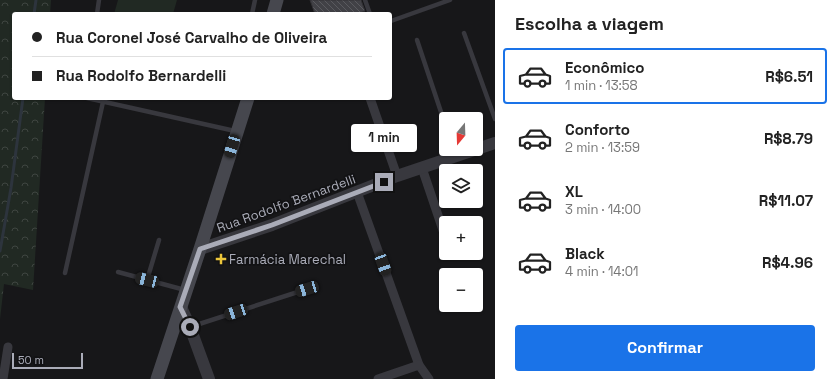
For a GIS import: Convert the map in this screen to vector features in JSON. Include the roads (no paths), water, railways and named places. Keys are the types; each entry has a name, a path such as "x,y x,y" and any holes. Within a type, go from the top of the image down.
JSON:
{"main road":[{"path":"274,12 277,0"},
{"path":"157,379 247,100"}],"street":[{"path":"371,100 397,176"},
{"name":"Rua Rodolfo Bernardelli","path":"483,145 495,142"},
{"name":"Rua Rodolfo Bernardelli","path":"200,249 272,225 397,176 422,168 448,156"},
{"path":"422,168 439,218"},
{"path":"357,192 419,365 428,379"},
{"path":"180,307 190,327 209,379"},
{"path":"4,379 8,347"},
{"path":"378,379 419,365"}],"lane":[{"path":"97,12 99,0"},
{"path":"252,12 255,0"},
{"path":"365,0 369,12"},
{"path":"392,21 450,0"},
{"path":"464,33 495,119"},
{"path":"417,40 441,112"},
{"path":"95,100 237,132"},
{"path":"66,272 103,102"},
{"path":"147,280 159,240"},
{"path":"118,272 186,290"},
{"path":"190,327 307,289"}],"waterway":[{"path":"34,12 36,0"},
{"path":"0,251 11,188 23,100"}],"place":[{"name":"Farmácia Marechal","path":"221,259"}]}
